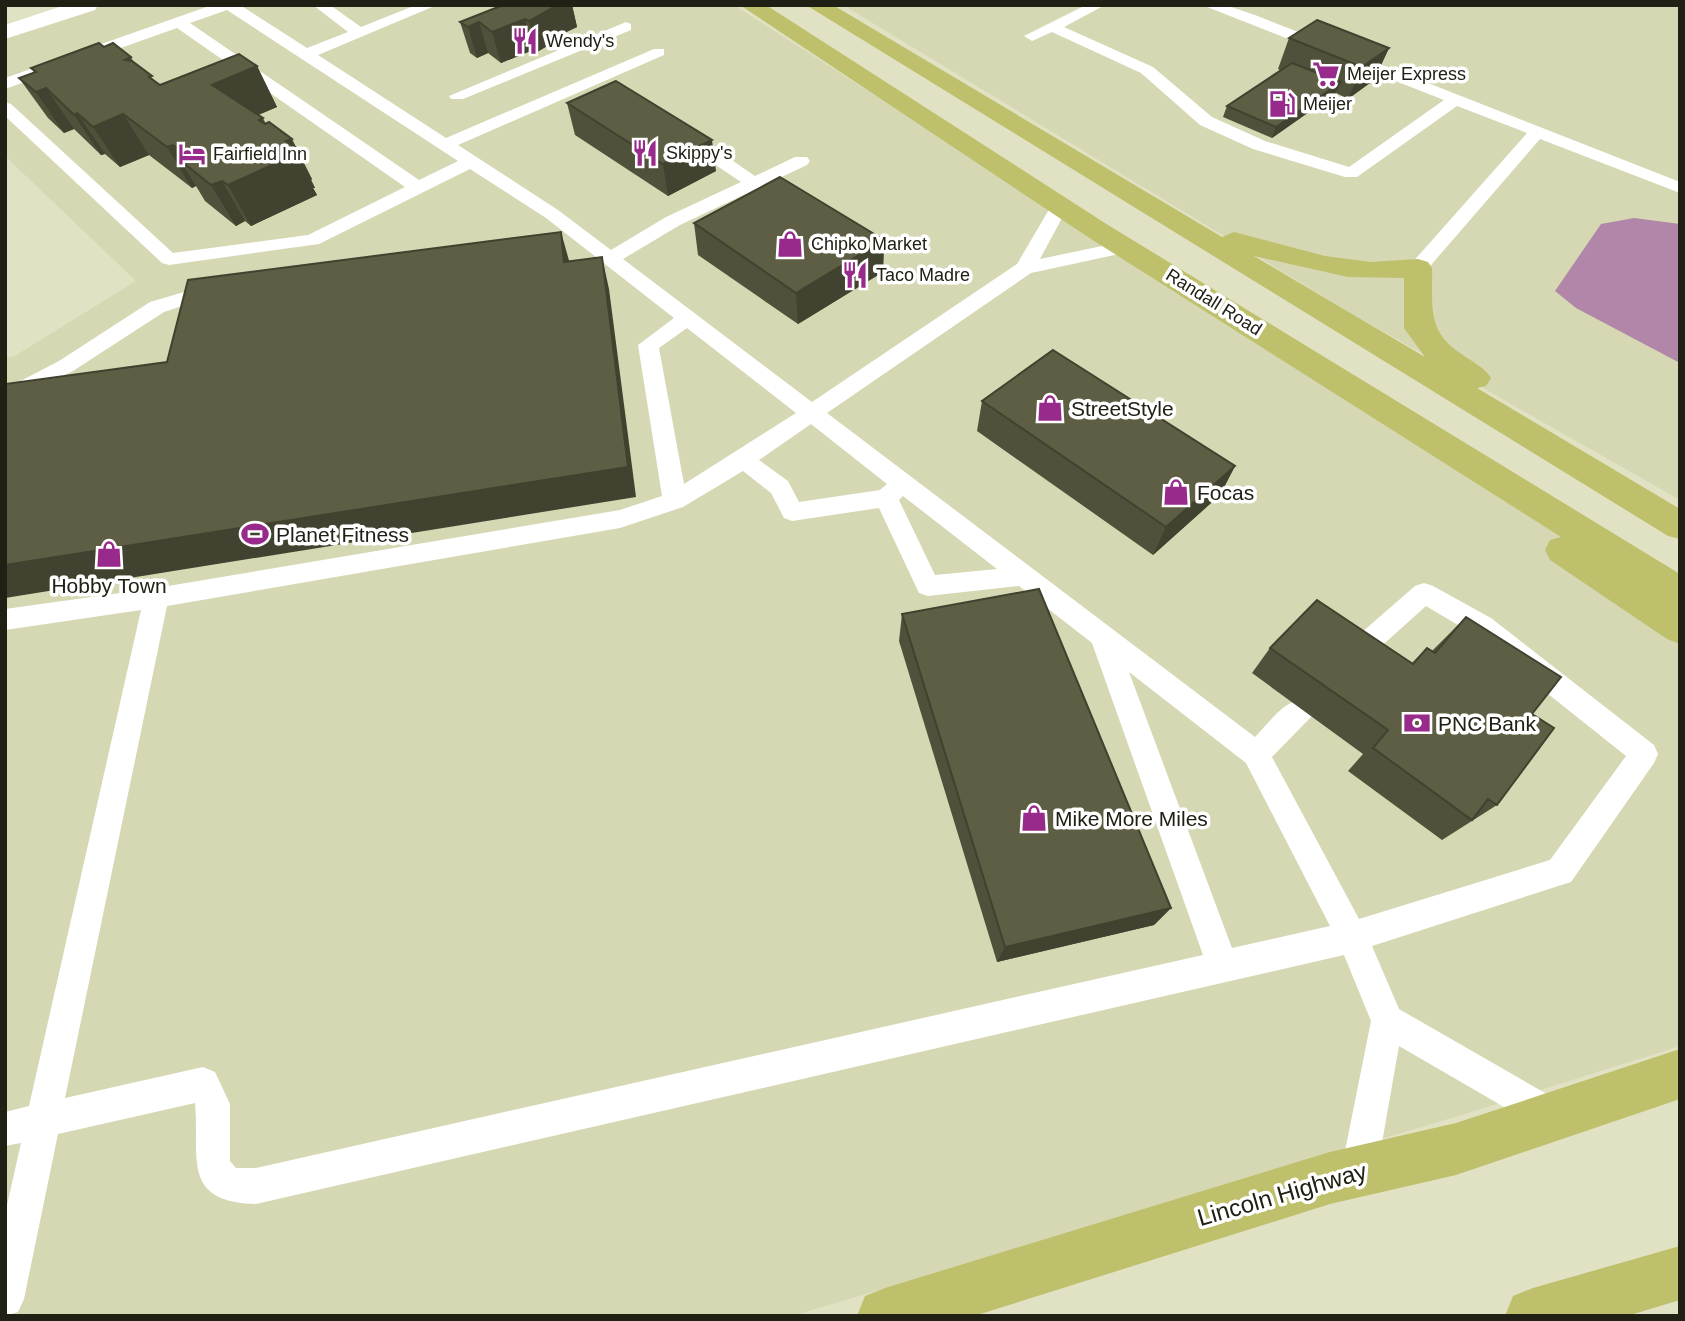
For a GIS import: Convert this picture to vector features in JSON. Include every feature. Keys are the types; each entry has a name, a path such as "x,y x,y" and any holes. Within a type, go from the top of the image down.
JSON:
{"main road":[{"name":"Randall Road","path":"751,5 1126,247 1680,593"},
{"path":"817,5 1680,525"},
{"path":"1166,217 1290,259 1339,269 1382,273 1418,268 1419,328 1437,352 1680,525"},
{"path":"1410,424 1532,530 1680,628"},
{"name":"Lincoln Highway","path":"885,1316 996,1279 1359,1171 1456,1149 1680,1074"},
{"path":"1533,1316 1628,1302 1680,1273"}],"street":[{"path":"5,32 87,5"}],"lane":[{"path":"5,84 228,5 447,144 570,228 905,482 1103,640 1256,754 1352,937 1387,1021 1359,1171"},
{"path":"320,5 360,33"},
{"path":"306,54 430,5"},
{"path":"1032,36 1098,5"},
{"path":"1209,5 1250,18 1680,188"},
{"path":"180,22 418,188"},
{"path":"457,96 626,27"},
{"path":"1052,27 1147,70 1206,121 1259,145 1351,173 1456,99"},
{"path":"447,144 659,52"},
{"path":"600,78 621,93"},
{"path":"5,107 169,259 312,240 472,161"},
{"path":"675,130 751,181"},
{"path":"1418,268 1536,132"},
{"path":"610,258 674,220 751,181 801,161"},
{"path":"1025,268 1060,205"},
{"path":"545,237 570,228"},
{"path":"5,620 156,598 620,519 675,500 744,460 1025,268 1126,247"},
{"path":"5,398 66,366 157,307 244,282"},
{"path":"675,500 648,345 688,318"},
{"path":"744,460 780,488 792,512 886,498 905,482"},
{"path":"886,498 928,586 1023,576"},
{"path":"5,1129 203,1084 213,1101 210,1137 212,1165 228,1184 239,1187 256,1186 1223,967 1352,937 1560,872 1644,754 1482,626 1424,593 1347,661"},
{"path":"5,1299 156,598"},
{"path":"1103,640 1223,967"},
{"path":"1256,754 1301,709"},
{"path":"1387,1021 1552,1116"}],"shaded area":[{"path":"101,5 734,5 1680,611 1680,1046 1468,1113 792,1316 5,1316 5,358 13,357 136,281 5,156 5,37"},
{"path":"843,5 1680,5 1680,500 1351,313"},
{"path":"1634,218 1680,224 1680,363 1576,308 1555,291 1601,224"}],"building":[{"path":"503,5 554,7 529,21 525,19 492,32 479,22 468,27 460,22"},
{"path":"1317,20 1389,48 1362,67 1289,38"},
{"path":"99,43 104,47 113,43 131,57 125,60 132,61 160,85 239,54 257,66 212,85 263,118 259,120 265,124 269,122 292,139 286,141 295,147 289,149 296,154 228,185 222,181 211,185 180,160 188,157 173,145 167,147 123,114 93,127 77,113 74,115 46,88 36,92 19,78 36,72 31,68"},
{"name":"Meijer","path":"1292,63 1341,82 1276,127 1227,106"},
{"path":"616,81 712,140 663,164 567,103"},
{"path":"780,177 884,240 796,293 694,223"},
{"path":"561,232 564,262 602,257 628,467 5,565 5,384 167,362 188,280"},
{"path":"1053,350 1235,466 1166,527 982,401"},
{"path":"1039,589 1171,908 1005,947 902,614"},
{"name":"PNC Bank","path":"1317,600 1413,664 1427,648 1435,653 1466,617 1561,677 1532,714 1554,728 1497,805 1488,799 1472,820 1373,748 1388,730 1270,648"}],"place":[{"name":"Wendy's","path":"525,41"},
{"name":"Meijer Express","path":"1326,74"},
{"name":"Meijer","path":"1282,104"},
{"name":"Skippy's","path":"645,153"},
{"name":"Fairfield Inn","path":"192,154"},
{"name":"Chipko Market","path":"790,244"},
{"name":"Taco Madre","path":"855,275"},
{"name":"StreetStyle","path":"1050,408"},
{"name":"Focas","path":"1176,492"},
{"name":"Planet Fitness","path":"255,534"},
{"name":"Hobby Town","path":"109,554"},
{"name":"PNC Bank","path":"1417,723"},
{"name":"Mike More Miles","path":"1034,818"}]}
